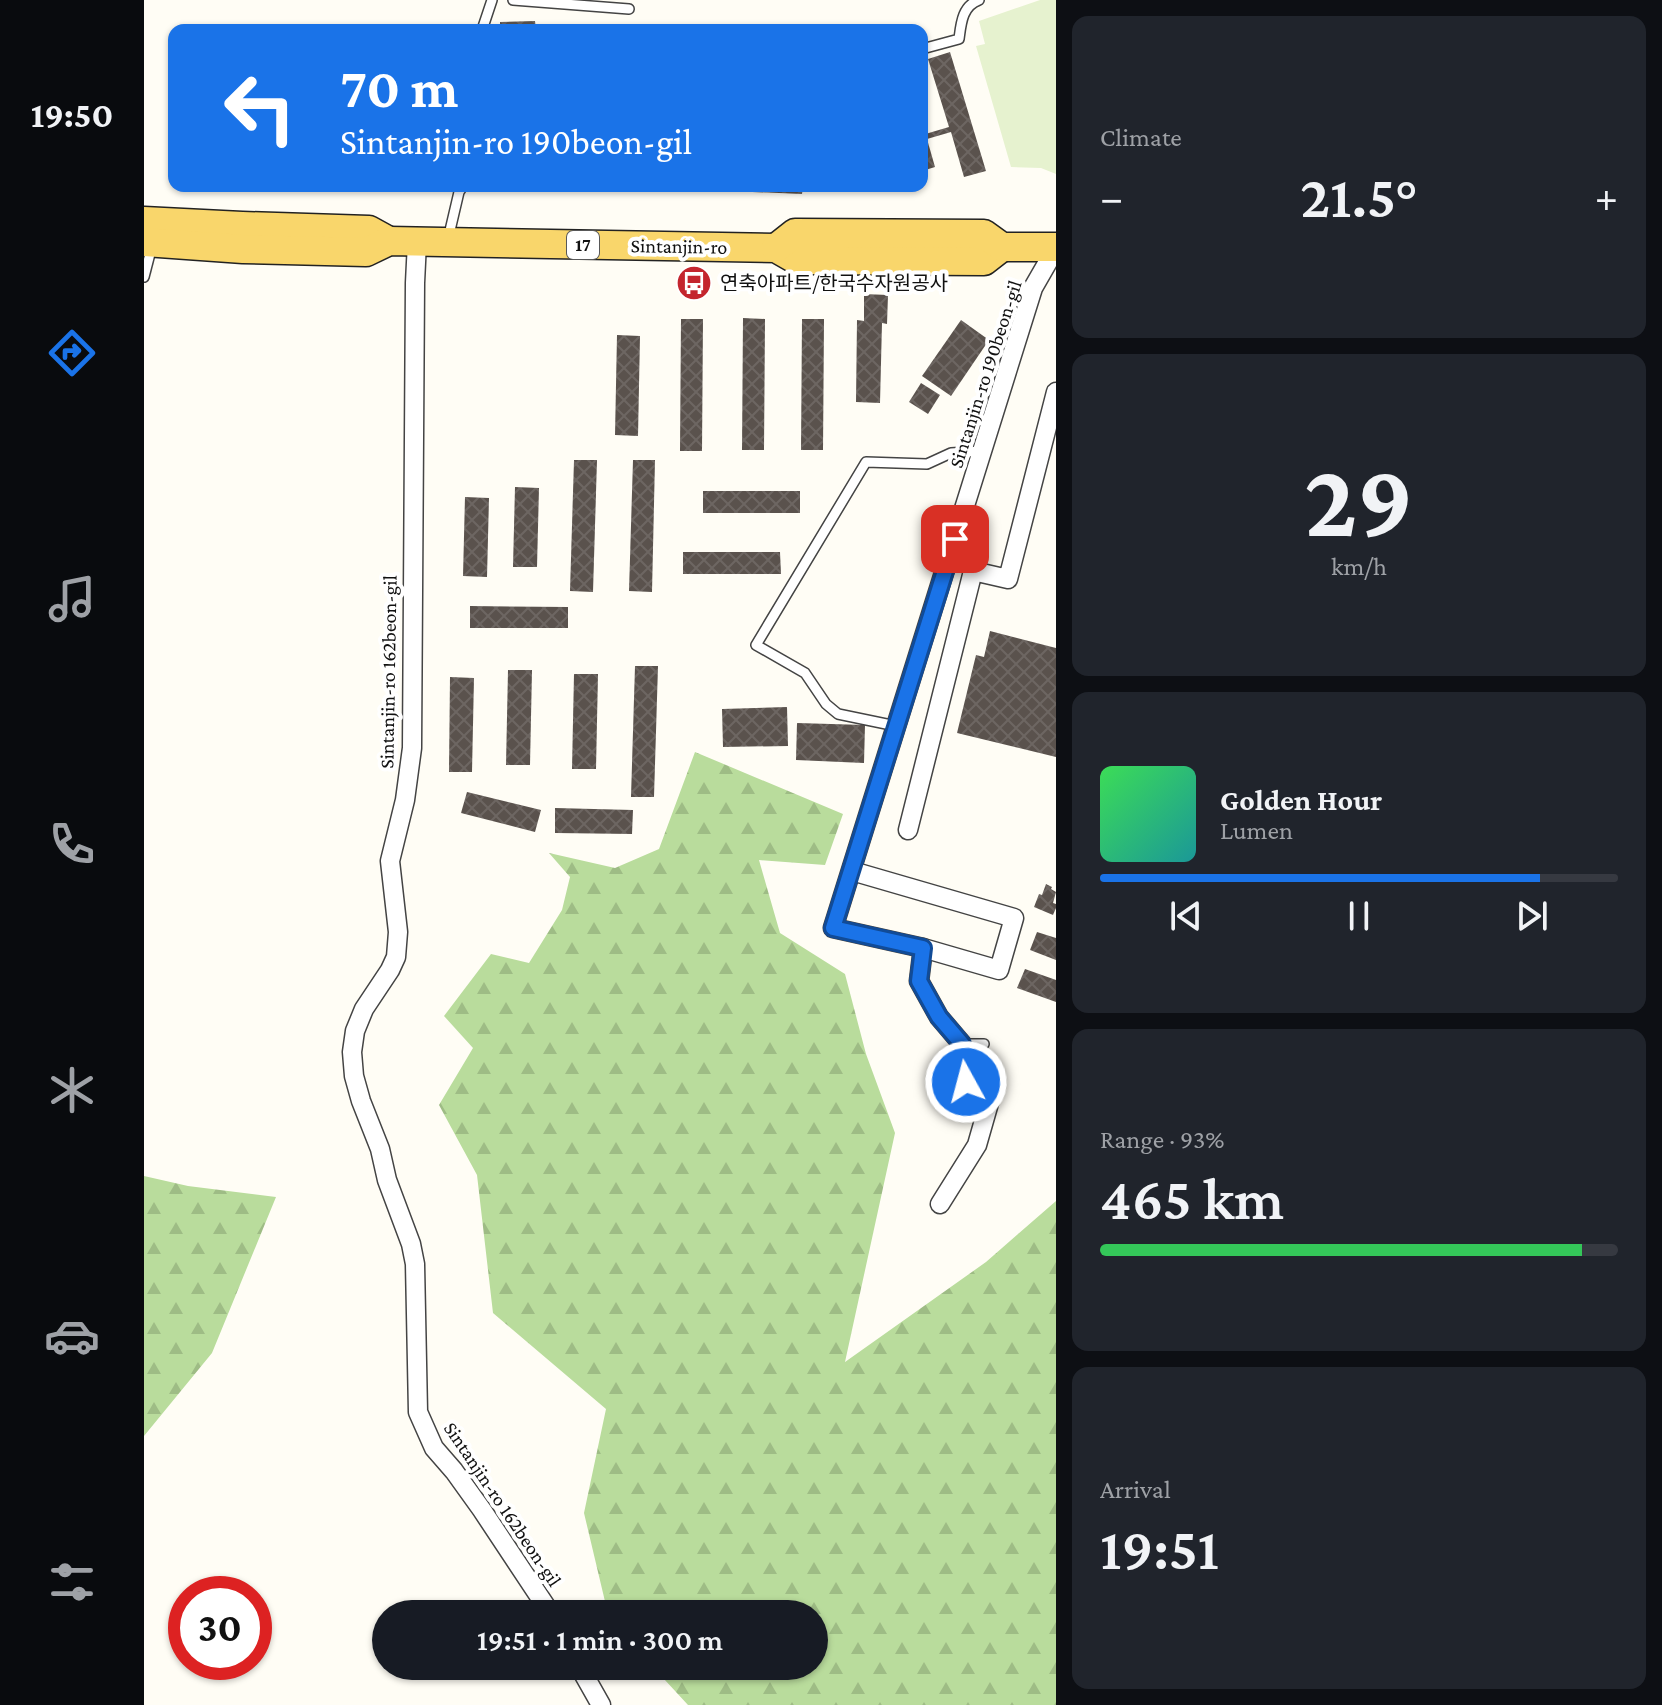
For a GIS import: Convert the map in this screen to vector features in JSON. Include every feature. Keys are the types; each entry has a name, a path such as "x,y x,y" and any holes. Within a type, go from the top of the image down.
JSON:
{"main road":[{"name":"Sintanjin-ro","path":"147,235 243,249 366,252 403,242 776,248 797,260 984,261 1002,247 1056,247"}],"street":[{"name":"Sintanjin-ro 162beon-gil","path":"403,242 415,283 412,748 405,800 390,861 398,932 396,957 364,1009 355,1031 352,1052 354,1076 415,1264 418,1412 434,1448 482,1510 542,1600"},
{"name":"Sintanjin-ro 190beon-gil","path":"923,948 833,928 1033,288 1056,247"},
{"path":"908,830 973,571 1008,579 1056,392"},
{"path":"852,871 1014,918 999,970 923,948 919,981 939,1017 962,1044 959,1061 966,1082 989,1103 977,1145 940,1204"},
{"path":"587,1680 601,1705"}],"lane":[{"path":"484,24 492,0"},
{"path":"513,0 629,9"},
{"path":"928,47 959,39 962,17 973,2 979,0"},
{"path":"447,242 459,192"},
{"path":"144,277 147,235"},
{"path":"896,726 838,714 826,704 805,673 756,645 866,462 927,464 951,453 982,451"},
{"path":"962,1044 984,1044"}],"green space":[{"path":"1040,0 1056,0 1056,174 1041,168 1011,167 976,46 985,44 979,21"},
{"path":"695,752 843,814 825,865 759,860 780,933 845,974 866,1054 895,1133 845,1362 986,1262 1056,1201 1056,1705 688,1705 665,1680 828,1680 828,1600 605,1600 584,1513 606,1409 493,1313 477,1175 439,1105 473,1048 444,1016 491,954 529,963 562,910 570,877 549,853 615,868 659,849"},
{"path":"144,1176 188,1186 276,1197 212,1353 144,1436"}],"building":[{"path":"535,21 535,24 500,24"},
{"path":"950,52 986,171 964,177 951,132 928,139 928,133 949,127 928,59"},
{"path":"928,142 935,167 928,169"},
{"path":"754,192 802,192 802,194"},
{"path":"864,294 888,295 887,324 882,323 880,403 856,402 857,320 864,321"},
{"path":"743,318 765,319 764,450 742,450"},
{"path":"681,319 703,319 702,451 680,451"},
{"path":"802,319 824,319 823,450 801,450"},
{"path":"961,320 989,340 951,396 922,376"},
{"path":"617,335 640,336 638,436 615,435"},
{"path":"921,383 940,395 928,414 909,402"},
{"path":"574,460 597,460 593,592 570,591"},
{"path":"633,460 655,460 652,592 629,591"},
{"path":"515,487 539,488 537,567 513,567"},
{"path":"703,491 800,491 800,513 703,513"},
{"path":"465,497 489,498 487,577 463,576"},
{"path":"683,552 780,552 781,574 683,574"},
{"path":"470,606 568,607 568,628 470,628"},
{"path":"990,631 1056,648 1056,757 957,733 976,655 984,657"},
{"path":"635,666 658,666 654,797 631,797"},
{"path":"508,670 532,670 530,765 506,765"},
{"path":"574,674 598,674 596,769 572,769"},
{"path":"450,677 474,678 472,772 449,772"},
{"path":"787,707 788,746 723,747 722,709"},
{"path":"797,723 865,725 864,763 796,760"},
{"path":"467,792 541,810 535,832 461,813"},
{"path":"555,808 633,810 632,834 555,833"},
{"path":"1046,884 1056,892 1053,915 1034,907"},
{"path":"1037,932 1056,938 1056,960 1030,950"},
{"path":"1025,969 1056,980 1056,1002 1017,988"}],"place":[{"name":"연축아파트/한국수자원공사","path":"694,283"}],"route":[{"path":"955,539 833,928 923,948 919,981 939,1017 962,1044 959,1061 966,1082"}]}
